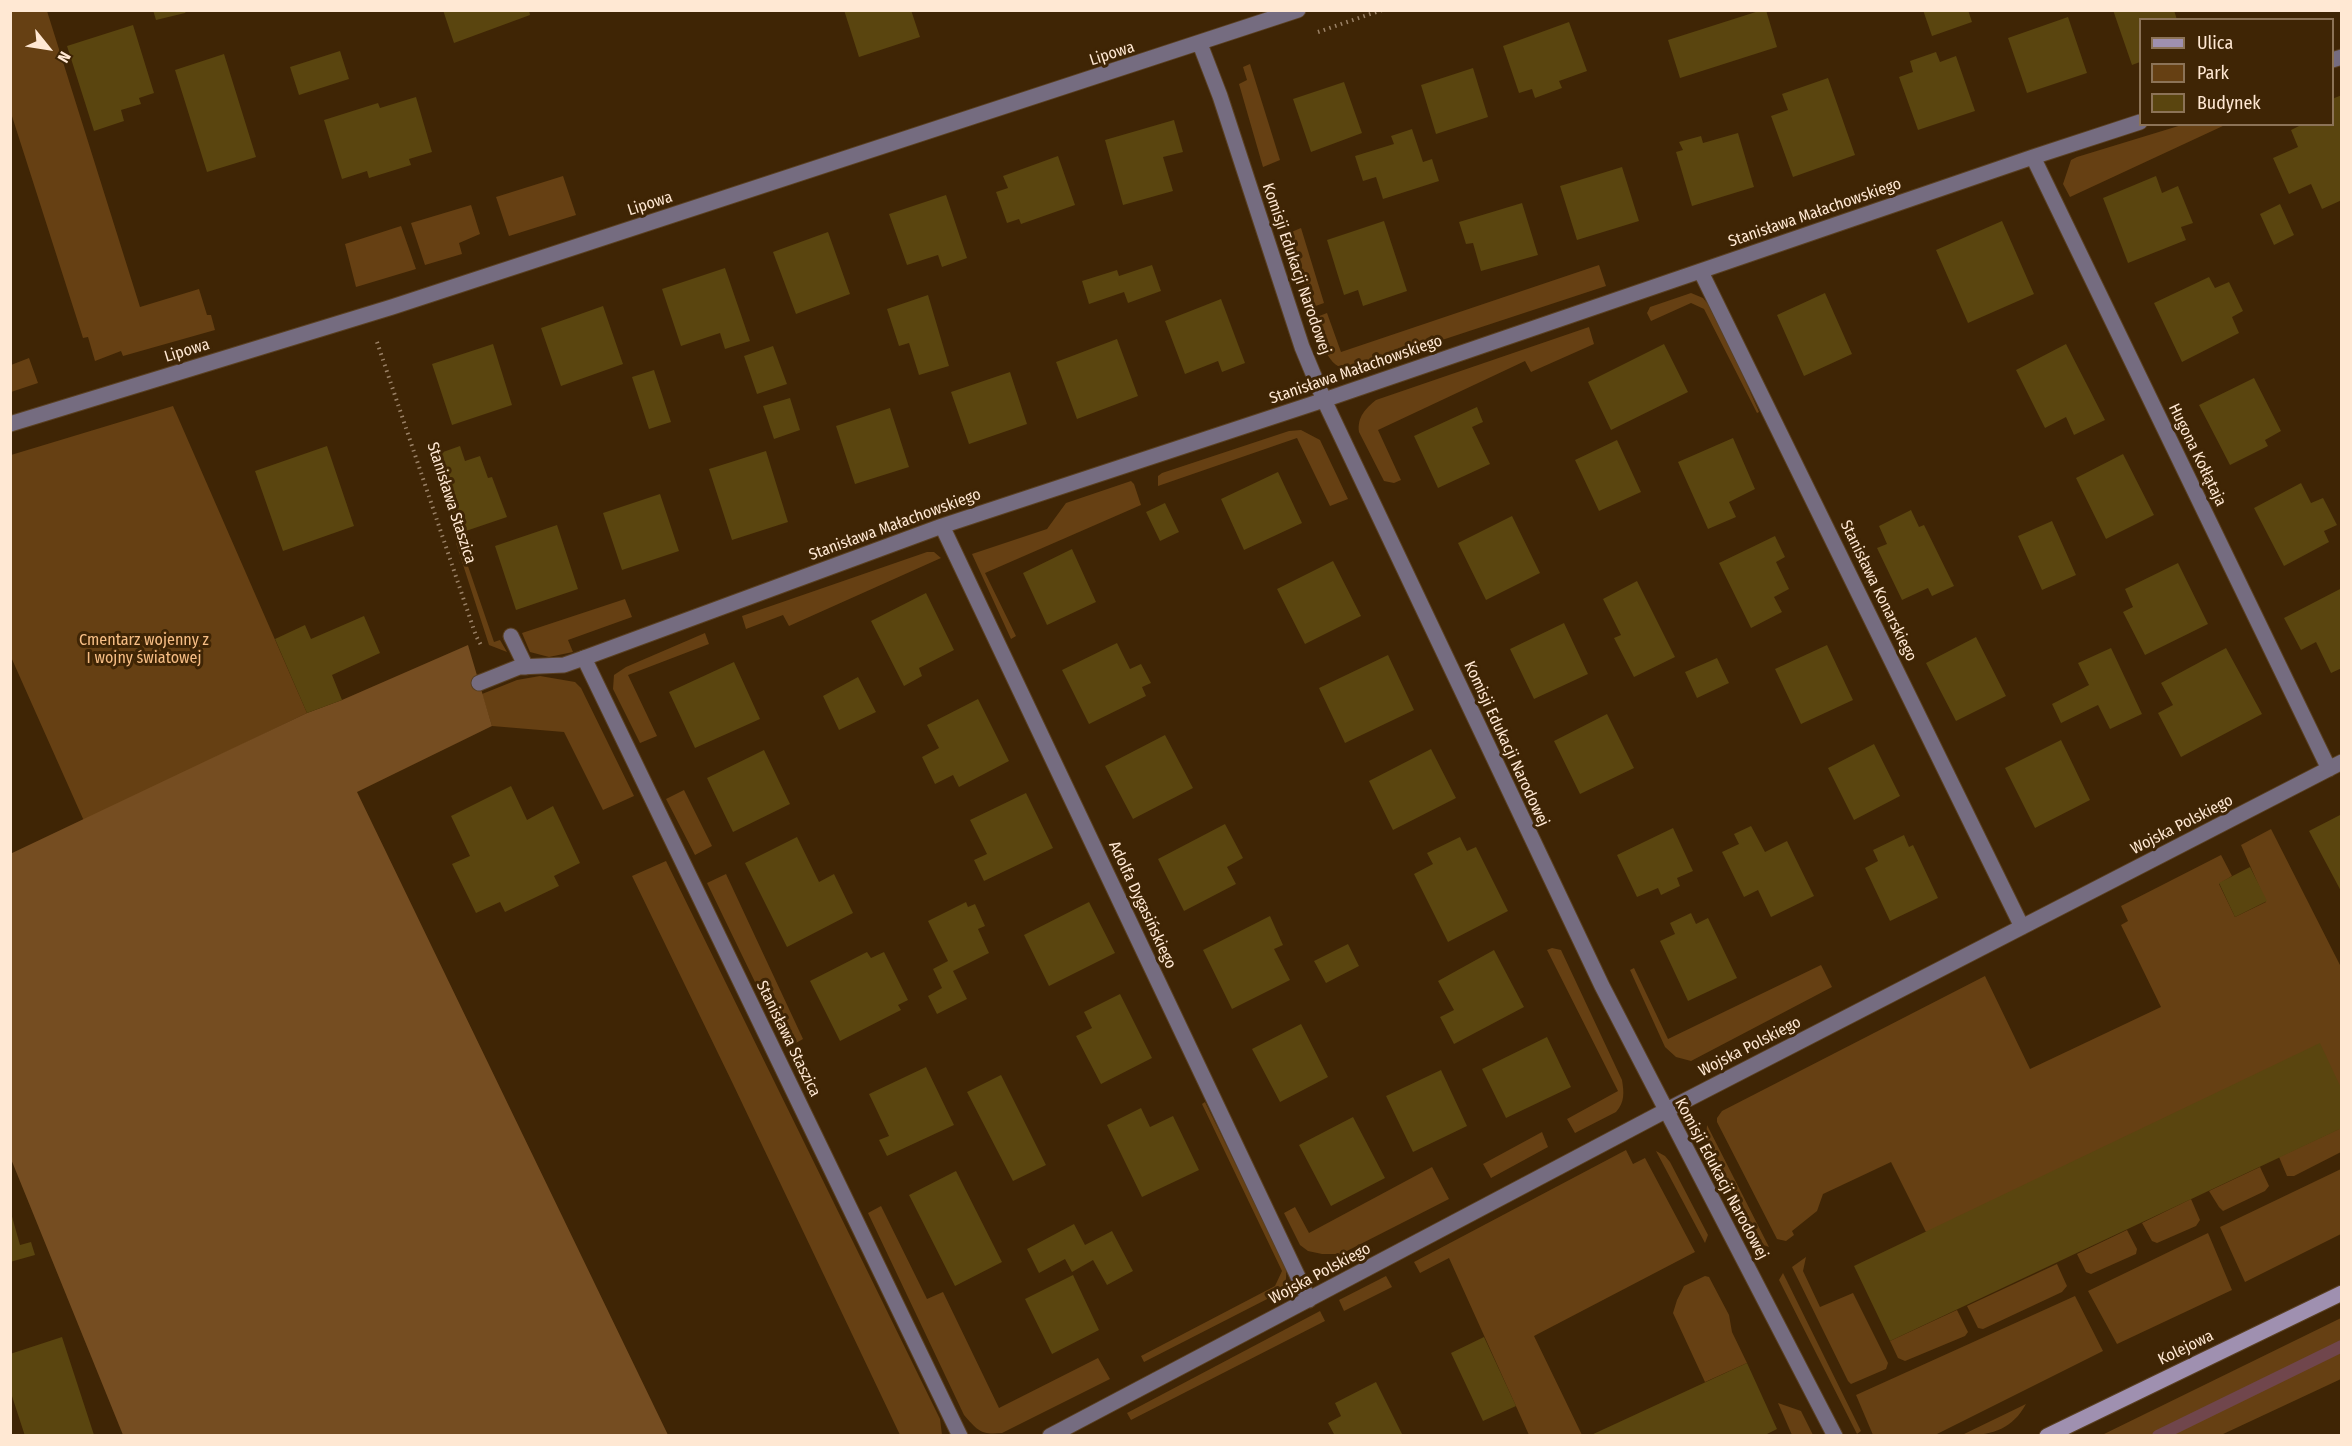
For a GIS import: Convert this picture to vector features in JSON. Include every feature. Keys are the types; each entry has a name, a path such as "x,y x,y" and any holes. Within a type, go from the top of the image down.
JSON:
{"street":[{"name":"Lipowa","path":"10,424 392,308 1298,10"},
{"name":"Komisji Edukacji Narodowej","path":"1200,44 1220,96 1302,347 1324,400 1602,986 1835,1436"},
{"name":"Stanisława Małachowskiego","path":"479,683 526,667 564,665 942,526 1324,400 2139,122"},
{"name":"Hugona Kołłątaja","path":"2033,157 2335,766"},
{"name":"Stanisława Konarskiego","path":"1701,272 2022,927"},
{"name":"Adolfa Dygasińskiego","path":"942,526 1309,1300"},
{"path":"511,636 526,667"},
{"name":"Stanisława Staszica","path":"584,658 960,1436"},
{"name":"Wojska Polskiego","path":"1050,1436 1665,1111 2335,766"},
{"name":"Kolejowa","path":"2047,1436 2342,1293"}],"path":[{"name":"Stanisława Staszica","path":"374,336 382,351 480,644 506,672"}],"green space":[{"path":"10,11 47,11 140,307 199,289 207,315 211,315 215,330 123,356 121,351 95,361 88,337 83,338 11,113"},
{"path":"1250,64 1280,160 1263,167 1239,84 1247,80 1243,67"},
{"path":"2178,126 2223,126 2070,197 2063,184 2071,160"},
{"path":"563,176 576,215 509,236 496,197"},
{"path":"471,205 480,234 459,243 462,254 425,265 411,223"},
{"path":"401,226 416,269 356,287 345,244"},
{"path":"1301,228 1324,303 1310,308 1286,238 1289,233"},
{"path":"1599,265 1606,286 1357,368 1346,369 1333,362 1324,348 1314,318 1327,313 1341,352"},
{"path":"1691,293 1703,298 1715,313 1759,412 1757,413 1704,309 1691,303 1651,321 1647,313 1650,307"},
{"path":"1589,327 1594,344 1531,372 1525,361 1378,430 1401,480 1394,483 1384,481 1359,432 1361,417 1376,400"},
{"path":"29,358 38,383 11,392 11,365"},
{"name":"Cmentarz wojenny z I wojny światowej","path":"173,406 307,713 84,821 11,657 11,455"},
{"path":"1301,430 1320,440 1348,499 1330,506 1297,438 1158,486 1158,476 1162,473 1289,431"},
{"path":"1131,481 1141,505 985,573 1016,636 1011,639 972,554 1047,529 1066,503"},
{"path":"457,534 494,642 500,640 507,652 489,645 456,543"},
{"path":"927,552 934,552 941,558 789,626 783,615 746,629 742,616"},
{"path":"625,599 632,617 568,640 573,652 549,657 530,652 522,633"},
{"path":"705,633 709,644 628,675 657,736 640,743 613,689 614,675 626,667"},
{"path":"540,676 575,682 581,688 634,796 603,810 564,732 492,726 482,694 517,680"},
{"path":"684,790 712,846 695,855 666,799"},
{"path":"2271,829 2341,967 2341,1090 1926,1232 1891,1162 1823,1194 1817,1211 1792,1231 1794,1235 1786,1241 1777,1239 1717,1122 1722,1111 1985,976 2030,1069 2161,1007 2121,925 2128,921 2121,906 2221,855 2232,876 2219,884 2235,917 2266,902 2241,845"},
{"path":"666,861 940,1419 942,1435 900,1435 632,876"},
{"path":"726,874 803,1039 787,1048 707,883"},
{"path":"1552,948 1561,950 1623,1084 1622,1101 1616,1112 1575,1133 1567,1119 1618,1091 1547,950"},
{"path":"1821,965 1832,987 1691,1061 1676,1057 1665,1047 1630,970 1634,968 1668,1039"},
{"path":"1205,1102 1285,1265 1285,1282 1275,1295 1144,1362 1141,1356 1275,1286 1282,1271 1202,1104"},
{"path":"1707,1125 1769,1247 1761,1244 1706,1138"},
{"path":"2341,1128 2341,1152 2294,1176 2287,1176 2279,1157"},
{"path":"1542,1132 1548,1147 1491,1178 1483,1164"},
{"path":"1626,1150 1633,1164 1645,1158 1695,1252 1534,1336 1582,1435 1529,1435 1449,1258 1420,1273 1414,1262"},
{"path":"1656,1151 1670,1162 1708,1235 1705,1243"},
{"path":"1432,1167 1449,1199 1341,1254 1308,1251 1300,1245 1284,1213 1295,1207 1309,1233"},
{"path":"2260,1167 2269,1186 2265,1191 2223,1211 2209,1191"},
{"path":"2341,1169 2341,1234 2245,1282 2220,1227"},
{"path":"2191,1199 2200,1220 2196,1226 2157,1243 2152,1241 2142,1223"},
{"path":"881,1206 927,1299 943,1292 999,1408 1098,1358 1110,1379 1002,1433 984,1432 977,1428 964,1415 868,1213"},
{"path":"2127,1230 2137,1249 2136,1254 2091,1274 2086,1272 2077,1254"},
{"path":"2208,1233 2232,1290 2117,1344 2088,1291"},
{"path":"1806,1257 1803,1271 1820,1307 1853,1293 1888,1363 1886,1369 1851,1384 1848,1381 1792,1267"},
{"path":"2057,1264 2067,1286 2062,1292 1983,1329 1978,1328 1967,1306"},
{"path":"1783,1273 1861,1431 1857,1434 1779,1280"},
{"path":"1386,1276 1392,1287 1344,1311 1339,1300"},
{"path":"1705,1276 1709,1277 1729,1315 1732,1332 1747,1363 1705,1382 1673,1313 1684,1286"},
{"path":"2075,1296 2103,1351 1935,1435 1873,1435 1856,1395"},
{"path":"1957,1310 1968,1332 1965,1336 1905,1361 1898,1358 1890,1341"},
{"path":"1320,1311 1325,1321 1131,1420 1127,1413"},
{"path":"2341,1318 2341,1379 2221,1435 2102,1435"},
{"path":"1778,1403 1801,1411 1813,1435 1792,1435"},
{"path":"2026,1404 2014,1420 1999,1430 1962,1435"}],"shaded area":[{"path":"468,645 492,726 357,792 668,1435 123,1435 11,1159 10,854 307,713"}],"building":[{"path":"153,10 187,10 185,13 156,20"},
{"path":"443,10 529,10 530,15 454,43"},
{"path":"844,10 911,10 920,37 859,57"},
{"path":"1766,10 1777,47 1680,78 1668,40"},
{"path":"1923,10 1968,10 1972,22 1932,36"},
{"path":"2113,10 2174,10 2176,18 2139,18 2139,62 2132,65"},
{"path":"2068,17 2087,73 2027,93 2008,38"},
{"path":"1569,22 1587,71 1559,81 1562,88 1535,98 1532,89 1519,93 1503,46"},
{"path":"133,25 154,93 139,98 141,104 121,110 124,121 94,131 67,46"},
{"path":"340,51 349,79 299,95 290,67"},
{"path":"1936,52 1940,62 1956,56 1975,111 1918,130 1899,77 1913,72 1910,61"},
{"path":"224,54 256,157 207,172 175,70"},
{"path":"1473,68 1488,117 1436,134 1421,85"},
{"path":"1828,78 1855,155 1793,177 1771,116 1788,110 1782,94"},
{"path":"1344,82 1362,133 1311,152 1293,99"},
{"path":"2342,95 2342,200 2322,209 2311,184 2289,194 2273,158 2298,147 2291,130 2299,126 2334,126 2334,98"},
{"path":"416,97 432,152 409,159 411,165 369,178 367,171 342,179 324,120 378,103 380,108"},
{"path":"1174,120 1183,152 1163,157 1173,191 1123,205 1105,140"},
{"path":"1412,129 1423,162 1432,159 1439,181 1383,199 1376,177 1363,181 1355,156 1394,144 1391,136"},
{"path":"1738,133 1754,187 1692,206 1676,152 1683,150 1679,142 1701,136 1703,143"},
{"path":"1058,156 1075,205 1021,224 1019,219 1007,223 996,192 1008,188 1003,176"},
{"path":"1622,167 1639,221 1577,240 1560,186"},
{"path":"2156,176 2162,193 2178,186 2193,223 2181,227 2186,240 2128,263 2103,198"},
{"path":"946,195 967,258 942,267 938,255 907,265 889,214"},
{"path":"1522,203 1538,255 1481,271 1473,243 1466,244 1459,222"},
{"path":"2280,204 2294,235 2274,245 2260,214"},
{"path":"1384,221 1407,291 1363,306 1358,290 1344,295 1327,240"},
{"path":"2002,221 2034,294 1968,323 1936,250"},
{"path":"828,232 850,294 796,314 773,252"},
{"path":"1152,265 1161,291 1128,303 1124,292 1089,304 1082,281 1117,270 1119,276"},
{"path":"725,268 750,341 725,349 720,333 681,346 662,289"},
{"path":"2209,277 2215,288 2229,282 2243,311 2232,317 2239,333 2182,362 2154,303"},
{"path":"1825,293 1852,354 1804,376 1777,315"},
{"path":"928,295 949,366 919,375 909,343 899,346 887,309"},
{"path":"1221,299 1245,363 1222,372 1218,361 1185,374 1165,321"},
{"path":"603,306 623,364 561,386 541,328"},
{"path":"1117,339 1138,396 1077,419 1056,362"},
{"path":"493,344 512,405 452,425 432,364"},
{"path":"1664,344 1688,392 1611,430 1588,382"},
{"path":"2066,344 2105,420 2074,435 2066,417 2045,428 2016,370"},
{"path":"773,346 787,384 757,394 744,356"},
{"path":"654,370 671,422 649,429 632,377"},
{"path":"1010,372 1027,424 969,444 951,392"},
{"path":"2254,378 2281,431 2265,440 2268,446 2230,465 2199,405"},
{"path":"790,398 800,430 774,439 763,406"},
{"path":"1477,407 1483,422 1472,427 1490,464 1438,488 1414,436"},
{"path":"890,408 909,467 855,484 836,426"},
{"path":"1733,438 1755,489 1729,502 1736,517 1708,529 1678,462"},
{"path":"1617,440 1641,492 1599,511 1575,460"},
{"path":"327,446 354,526 283,551 255,471"},
{"path":"460,446 465,461 480,456 488,478 492,477 507,517 457,534 429,457"},
{"path":"766,451 788,522 732,540 709,469"},
{"path":"2123,454 2154,515 2106,539 2076,478"},
{"path":"1278,472 1302,523 1244,550 1221,499"},
{"path":"2301,483 2311,503 2323,498 2337,525 2324,531 2329,542 2284,566 2254,508"},
{"path":"660,494 679,551 622,570 603,513"},
{"path":"1165,503 1179,532 1160,541 1146,512"},
{"path":"1911,510 1919,527 1924,525 1954,586 1932,596 1928,588 1902,600 1877,548 1887,544 1879,526"},
{"path":"1512,516 1540,573 1486,600 1458,543"},
{"path":"2052,521 2076,575 2042,590 2018,536"},
{"path":"557,525 578,589 516,610 495,546"},
{"path":"1775,536 1785,557 1776,562 1789,589 1774,597 1782,612 1751,628 1719,563"},
{"path":"1072,549 1096,602 1047,625 1023,573"},
{"path":"1333,561 1361,616 1305,644 1277,589"},
{"path":"2178,563 2208,624 2145,655 2123,612 2133,607 2125,589"},
{"path":"1637,581 1675,657 1634,677 1614,638 1621,635 1603,599"},
{"path":"2342,588 2342,668 2331,673 2316,642 2301,650 2284,618"},
{"path":"926,593 954,650 919,668 922,676 904,686 871,621"},
{"path":"364,616 380,653 332,675 342,700 307,713 275,639 305,625 311,639"},
{"path":"1564,623 1588,674 1534,699 1510,649"},
{"path":"1976,637 2006,696 1956,721 1926,663"},
{"path":"1117,643 1130,669 1141,664 1151,683 1142,687 1146,696 1089,724 1062,670"},
{"path":"1827,645 1853,700 1801,724 1775,669"},
{"path":"2111,648 2142,714 2110,729 2098,705 2061,723 2052,704 2089,685 2078,663"},
{"path":"2226,648 2262,714 2181,757 2158,713 2173,705 2161,683"},
{"path":"1388,655 1414,710 1345,743 1319,688"},
{"path":"1717,658 1729,683 1697,698 1685,672"},
{"path":"734,662 760,719 695,748 669,692"},
{"path":"858,677 876,712 839,730 823,696"},
{"path":"978,699 1009,761 959,787 953,775 935,784 922,757 939,748 927,725"},
{"path":"1607,714 1634,768 1580,794 1554,741"},
{"path":"1165,735 1193,788 1133,819 1105,766"},
{"path":"2061,740 2090,800 2035,828 2005,768"},
{"path":"1874,744 1900,796 1854,820 1828,768"},
{"path":"1431,749 1456,798 1393,830 1369,781"},
{"path":"764,750 790,804 733,832 707,778"},
{"path":"511,786 527,820 553,806 580,863 554,876 559,886 505,912 500,902 476,913 452,864 470,856 451,816"},
{"path":"1026,793 1053,848 984,881 974,860 987,854 970,820"},
{"path":"2342,814 2342,893 2309,831"},
{"path":"1225,824 1243,858 1227,867 1236,884 1184,911 1158,859"},
{"path":"1751,826 1765,852 1787,841 1814,896 1771,917 1758,890 1744,897 1722,852 1739,844 1734,834"},
{"path":"1673,828 1693,871 1677,878 1680,886 1661,895 1658,888 1637,897 1617,855"},
{"path":"1904,835 1909,847 1913,845 1938,898 1890,921 1865,868 1878,861 1873,850"},
{"path":"797,837 819,882 834,874 853,913 787,947 745,863"},
{"path":"1460,837 1467,851 1476,847 1508,911 1448,942 1414,874 1433,864 1427,853"},
{"path":"2250,867 2267,901 2235,917 2219,883"},
{"path":"966,902 968,907 975,904 985,926 978,929 989,953 953,971 967,999 937,1014 928,996 942,988 933,969 948,961 928,921"},
{"path":"1089,902 1115,953 1049,986 1024,935"},
{"path":"1691,913 1696,924 1708,918 1737,978 1688,1001 1660,941 1675,934 1670,923"},
{"path":"1270,916 1283,945 1274,949 1290,980 1232,1009 1203,950"},
{"path":"1348,944 1359,966 1326,983 1314,961"},
{"path":"1494,950 1524,1007 1454,1044 1440,1017 1454,1010 1438,981"},
{"path":"867,952 871,958 884,952 908,1000 898,1005 901,1010 840,1041 810,981"},
{"path":"1120,994 1152,1058 1101,1084 1076,1036 1092,1028 1084,1012"},
{"path":"1301,1024 1328,1077 1280,1102 1252,1049"},
{"path":"1547,1037 1571,1087 1506,1118 1482,1069"},
{"path":"2320,1043 2342,1090 2342,1128 1890,1341 1854,1266"},
{"path":"926,1067 954,1125 887,1156 879,1140 889,1136 869,1094"},
{"path":"1441,1070 1467,1126 1413,1152 1386,1096"},
{"path":"1001,1075 1046,1165 1013,1181 967,1092"},
{"path":"1141,1108 1150,1127 1173,1116 1199,1170 1142,1197 1107,1125"},
{"path":"1353,1117 1385,1178 1331,1206 1299,1145"},
{"path":"956,1171 1002,1262 955,1286 909,1195"},
{"path":"11,1213 20,1245 31,1242 35,1255 10,1262"},
{"path":"1074,1224 1085,1245 1112,1231 1133,1271 1107,1285 1093,1260 1072,1272 1065,1259 1039,1273 1027,1249"},
{"path":"1073,1275 1099,1330 1052,1354 1025,1299"},
{"path":"62,1337 94,1435 25,1436 10,1390 10,1354"},
{"path":"1484,1337 1516,1406 1483,1421 1451,1353"},
{"path":"1747,1363 1777,1429 1763,1436 1589,1436"},
{"path":"1376,1382 1403,1436 1335,1436 1328,1423 1341,1416 1335,1403"}],"waterway":[{"path":"2158,1436 2342,1346"}]}
